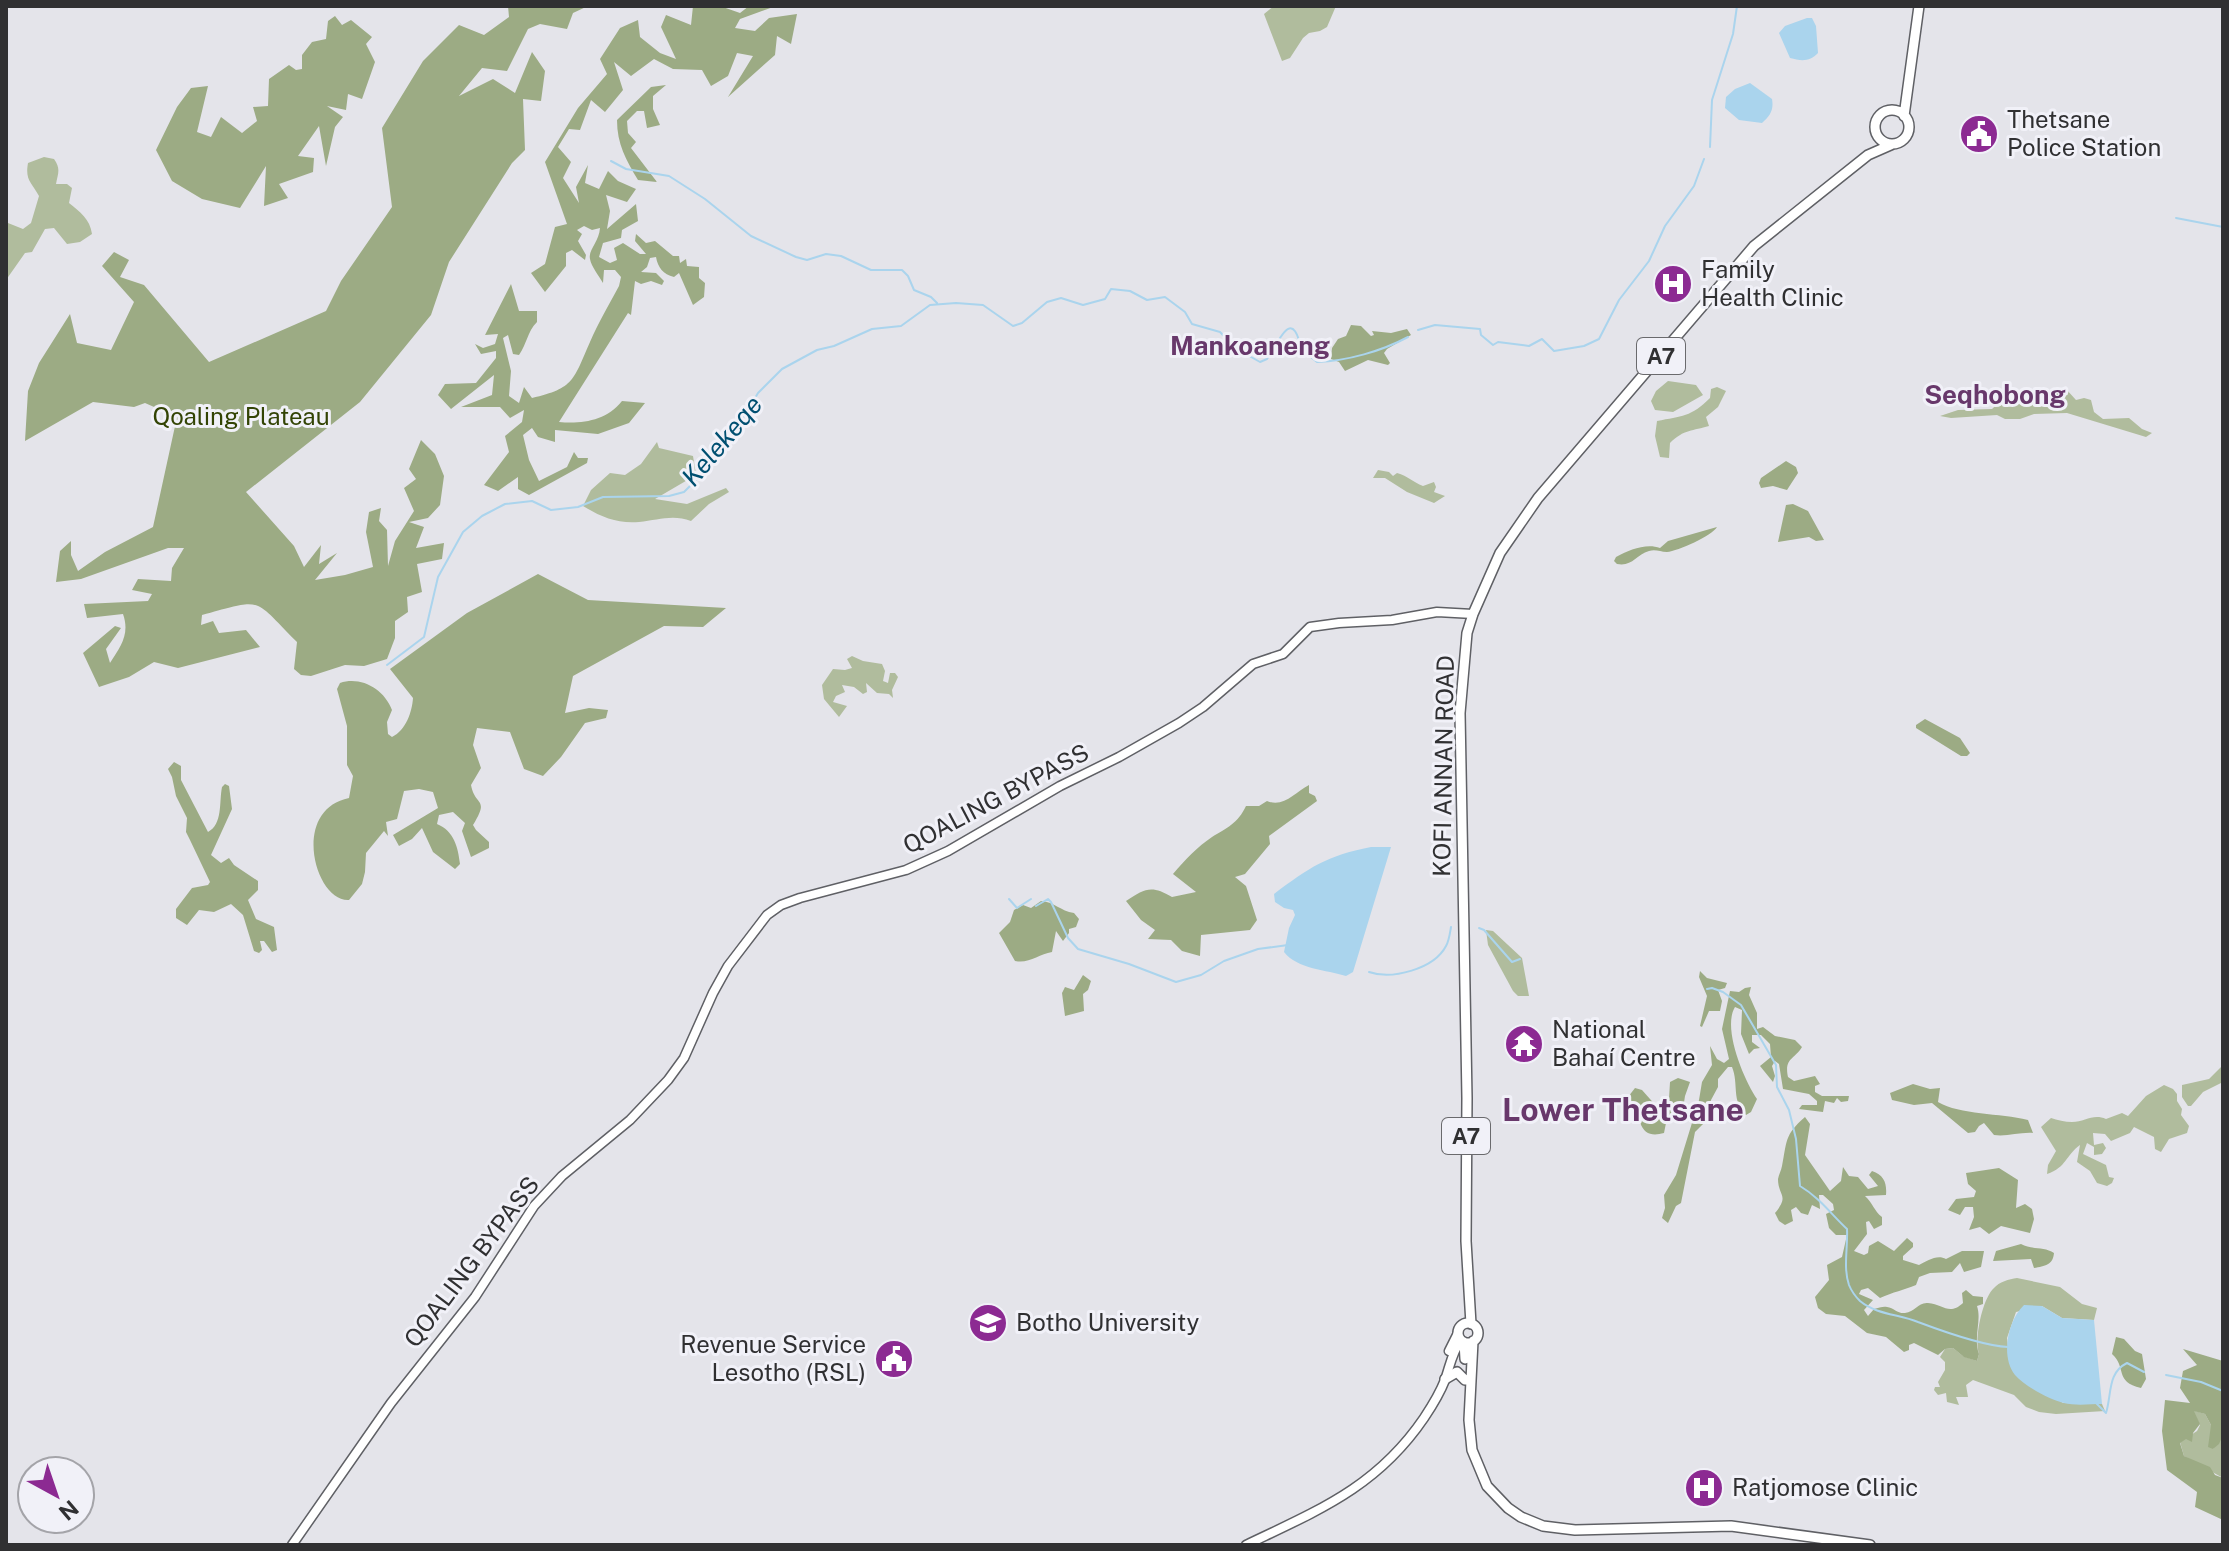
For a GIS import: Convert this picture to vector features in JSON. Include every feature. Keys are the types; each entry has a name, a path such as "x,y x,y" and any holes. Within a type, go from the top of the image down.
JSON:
{"main road":[{"name":"A7","path":"1893,144 1902,141 1909,127 1904,116 1919,6"},
{"name":"A7","path":"1877,136 1874,126 1879,116 1893,110 1903,98 1911,72"},
{"path":"1893,110 1904,116"},
{"path":"1877,136 1884,143 1893,144"},
{"name":"KOFI ANNAN ROAD","path":"1868,155 1877,136"},
{"name":"KOFI ANNAN ROAD","path":"1469,1406 1465,1380 1468,1290 1460,713 1467,633 1473,614 1492,566 1524,516 1750,251 1868,155 1893,144"},
{"name":"QOALING BYPASS","path":"292,1545 418,1366 475,1297 534,1206 562,1176 630,1120 668,1080 684,1058 728,966 767,915 781,905 800,898 906,870 948,851 1060,786 1179,723 1203,707 1253,664 1283,654 1310,627 1392,620 1437,612 1473,614"},
{"path":"1246,1544 1344,1496 1383,1467 1422,1420 1465,1334"},
{"path":"1415,1428 1438,1386 1449,1349 1465,1334"},
{"name":"KOFI ANNAN ROAD","path":"1465,1334 1470,1437 1480,1474 1508,1508 1532,1522 1575,1530 1731,1526 1870,1545"},
{"path":"1445,1379 1457,1372 1465,1380"}],"green space":[{"name":"Qoaling Plateau","path":"508,6 588,6 573,13 567,29 540,24 528,29 507,71 482,68 459,96 493,79 515,93 532,52 545,71 541,101 523,99 525,150 512,163 449,262 431,315 360,402 246,492 294,546 304,567 321,545 319,564 337,553 315,580 345,575 373,567 366,532 369,512 381,508 379,521 387,530 388,566 395,541 414,511 404,488 416,479 409,469 421,440 435,454 444,476 440,505 428,518 409,522 424,527 416,548 444,543 442,559 417,564 422,592 407,597 408,612 395,621 395,638 387,659 364,666 345,665 311,676 301,675 294,669 297,642 264,609 247,604 202,615 201,625 213,621 219,633 246,630 260,647 178,668 154,662 129,677 99,687 83,653 115,626 121,628 106,649 110,663 123,640 125,621 123,614 87,618 84,604 148,601 152,594 132,590 138,579 171,581 172,568 184,548 168,548 81,579 56,582 60,551 71,541 71,555 78,571 105,552 153,527 177,417 145,403 134,407 93,402 25,441 28,391 39,363 70,314 77,343 111,350 134,302 102,266 114,252 129,260 120,277 144,285 209,362 326,311 341,281 392,207 382,128 423,61 459,25 484,35 509,17"},
{"path":"693,6 720,6 740,13 749,6 776,6 740,19 735,28 755,31 769,18 797,14 791,44 777,36 775,55 728,97 753,56 737,53 728,76 711,86 702,70 673,69 654,59 631,76 614,62 623,90 605,112 591,100 580,130 569,129 558,147 571,162 563,178 579,203 576,187 588,165 585,183 599,189 608,171 618,181 636,189 627,202 606,195 610,211 607,229 636,204 638,221 622,230 621,238 603,243 599,257 610,263 617,260 614,248 623,243 640,254 646,254 635,241 636,234 646,243 655,241 673,256 679,256 680,263 686,259 687,266 699,267 699,278 705,283 704,297 693,305 679,273 674,277 667,274 656,257 650,258 641,272 656,273 664,281 662,285 635,281 631,315 628,313 559,422 593,420 609,413 622,401 645,403 629,423 598,434 555,430 555,442 538,437 532,428 523,435 529,460 539,481 567,467 574,452 578,458 588,458 587,463 529,495 518,489 518,477 498,491 484,485 509,452 505,436 522,422 524,410 510,418 500,407 461,407 492,395 494,375 451,409 438,395 445,384 476,383 496,358 496,351 481,354 475,344 483,348 495,344 498,334 485,335 511,284 519,311 537,311 537,322 519,355 513,354 508,335 503,338 511,371 509,396 519,403 524,387 532,398 565,386 576,374 621,277 615,270 604,270 603,283 590,256 600,228 592,230 584,226 577,230 582,234 578,241 586,255 585,260 572,250 566,253 566,266 545,292 531,273 545,264 555,227 567,224 545,162 578,108 607,74 600,59 620,28 638,20 640,37 660,53 676,59 661,27 666,15 691,25"},
{"path":"1274,6 1336,6 1327,27 1309,33 1290,58 1282,61 1264,14"},
{"path":"335,16 342,25 351,20 372,37 366,44 375,62 362,99 348,94 346,110 327,106 343,117 335,127 326,166 319,126 298,156 314,158 313,172 279,184 288,198 264,206 266,166 240,208 202,199 172,181 156,150 177,107 191,88 208,86 197,132 211,137 221,117 242,133 257,121 253,107 268,106 269,79 289,65 296,70 302,69 302,55 312,42 326,39 328,21"},
{"path":"666,85 653,96 653,109 660,125 647,128 644,111 637,111 627,121 628,133 636,142 631,148 657,182 638,180 623,152 617,120 651,87"},
{"path":"44,157 54,159 58,168 56,184 67,184 72,188 69,203 87,220 92,234 80,242 67,244 54,228 45,229 32,252 25,253 6,280 6,226 8,223 23,229 31,223 39,196 28,177 28,163"},
{"path":"1351,325 1361,326 1371,336 1374,335 1372,331 1391,333 1407,329 1411,335 1387,349 1384,353 1390,363 1388,365 1368,360 1345,371 1339,362 1331,359 1332,348 1338,339 1346,336"},
{"path":"1668,381 1696,385 1703,395 1673,412 1655,410 1651,401 1656,391"},
{"path":"1717,387 1726,391 1718,407 1706,417 1709,426 1680,435 1670,443 1669,458 1660,457 1655,436 1657,421 1691,412 1710,398 1711,389"},
{"path":"2066,389 2076,400 2091,400 2094,412 2103,419 2129,418 2152,433 2146,437 2067,413 2034,414 2020,419 2005,419 1997,415 1940,416 1958,410 1992,409 2008,394 2027,391 2046,397 2050,392"},
{"path":"657,442 659,448 693,456 696,475 655,499 687,504 726,488 729,492 709,504 691,521 672,518 624,522 583,506 591,490 610,473 625,475 641,464"},
{"path":"1786,461 1796,467 1798,473 1787,490 1773,486 1761,488 1761,478"},
{"path":"1378,470 1393,476 1401,474 1423,486 1434,482 1434,492 1445,496 1434,503 1407,492 1385,478 1373,478"},
{"path":"1793,504 1808,511 1824,540 1816,541 1809,537 1778,542 1786,505"},
{"path":"1717,527 1702,539 1679,549 1649,551 1626,564 1614,561 1632,550 1649,546 1660,548 1668,541"},
{"path":"538,574 588,600 726,608 703,627 664,626 573,676 565,713 589,708 608,710 606,718 585,723 543,776 524,769 510,732 477,728 473,745 481,768 471,785 481,806 473,825 489,842 489,848 471,857 462,831 465,823 453,812 439,815 437,824 451,835 456,846 460,864 455,869 433,852 422,828 412,839 399,846 393,835 438,808 433,792 419,789 404,791 397,819 386,822 388,836 384,831 366,853 362,884 349,900 337,897 326,887 319,872 314,854 314,836 319,819 331,806 349,798 353,776 347,765 347,726 337,689 340,683 356,681 378,690 392,710 387,722 388,734 392,737 407,720 413,698 390,669 467,613"},
{"path":"852,656 882,664 885,671 883,681 888,683 890,673 898,677 892,690 893,698 889,694 877,693 866,683 867,692 863,694 854,687 842,685 845,692 836,696 833,702 847,706 839,717 824,699 822,685 833,669 852,668 847,659"},
{"path":"1925,719 1960,738 1970,753 1961,756 1916,728"},
{"path":"174,762 181,766 181,780 208,832 218,818 222,787 225,784 229,786 232,809 211,855 221,863 229,858 258,881 258,890 248,900 256,919 274,927 277,950 272,952 264,941 260,941 262,950 259,953 254,951 243,915 231,904 214,912 199,910 187,925 176,918 176,909 192,888 210,882 186,832 187,818 168,769"},
{"path":"1309,785 1309,793 1317,801 1269,836 1270,844 1245,874 1235,877 1246,886 1257,920 1250,930 1201,935 1200,956 1182,951 1171,940 1148,939 1155,930 1141,920 1126,901 1149,890 1172,897 1196,892 1173,874 1191,854 1232,824 1246,806 1284,801"},
{"path":"1041,901 1074,913 1079,919 1076,927 1069,929 1063,941 1056,931 1052,952 1015,961 999,933 1010,922 1014,910 1023,905 1031,908"},
{"path":"1486,930 1493,931 1522,958 1529,996 1518,996 1513,991 1488,945"},
{"path":"1700,971 1707,978 1727,983 1725,988 1718,990 1722,1001 1720,1011 1709,1011 1702,1027 1707,996 1699,977"},
{"path":"1083,975 1091,981 1083,994 1084,1011 1065,1016 1062,993 1065,987 1074,990"},
{"path":"1751,987 1749,995 1757,1013 1757,1029 1763,1027 1775,1036 1795,1040 1802,1047 1789,1063 1788,1077 1794,1081 1815,1076 1820,1084 1815,1086 1815,1092 1822,1096 1849,1096 1848,1101 1841,1102 1837,1098 1834,1103 1825,1101 1823,1112 1799,1109 1802,1105 1817,1105 1817,1101 1809,1094 1783,1089 1779,1064 1775,1061 1772,1066 1773,1082 1760,1066 1771,1057 1770,1044 1761,1035 1752,1035 1752,1042 1760,1048 1749,1054 1741,1034 1742,1010 1735,1007 1731,1028 1733,1040 1746,1080 1757,1099 1751,1112 1746,1115 1738,1104 1732,1067 1728,1067 1718,1079 1706,1121 1695,1132 1681,1203 1676,1206 1668,1223 1662,1218 1664,1195 1676,1175 1702,1082 1712,1065 1710,1046 1717,1059 1724,1063 1729,1059 1722,1029 1730,991 1739,992"},
{"path":"2223,1065 2223,1082 2203,1092 2188,1106 2182,1097 2182,1085 2209,1079"},
{"path":"1678,1078 1690,1082 1681,1122 1667,1118 1664,1133 1646,1132 1640,1122 1645,1120 1643,1112 1628,1097 1635,1088 1642,1090 1658,1108 1669,1099 1670,1082"},
{"path":"1913,1084 1930,1089 1940,1088 1938,1102 1947,1106 2028,1120 2033,1133 1994,1135 1984,1123 1975,1132 1968,1133 1932,1103 1914,1105 1892,1100 1890,1093"},
{"path":"2164,1085 2177,1094 2181,1115 2189,1126 2187,1133 2169,1139 2161,1152 2155,1149 2154,1137 2134,1127 2130,1133 2111,1141 2105,1134 2093,1133 2094,1145 2103,1143 2106,1148 2102,1154 2094,1155 2094,1147 2087,1143 2083,1154 2106,1165 2109,1177 2114,1178 2107,1186 2097,1183 2090,1171 2077,1162 2080,1145 2058,1168 2047,1174 2056,1151 2041,1127 2051,1118 2072,1122 2097,1117 2106,1119 2122,1113 2128,1116 2146,1096"},
{"path":"1805,1117 1810,1124 1805,1155 1830,1191 1841,1181 1843,1167 1849,1176 1858,1177 1868,1189 1878,1186 1869,1175 1872,1171 1885,1183 1886,1195 1865,1196 1882,1217 1882,1225 1874,1229 1869,1221 1866,1222 1867,1234 1854,1251 1864,1255 1868,1253 1869,1246 1878,1241 1894,1251 1907,1238 1913,1247 1903,1256 1903,1260 1919,1265 1936,1258 1946,1259 1962,1251 1984,1251 1981,1267 1964,1272 1960,1263 1952,1272 1930,1273 1919,1277 1916,1285 1880,1298 1868,1288 1859,1294 1873,1300 1864,1310 1868,1316 1881,1307 1905,1313 1925,1303 1954,1309 1963,1303 1962,1293 1966,1290 1973,1296 1983,1297 1983,1304 1977,1306 1977,1361 1964,1357 1953,1348 1945,1349 1938,1355 1914,1343 1904,1352 1886,1337 1867,1333 1845,1316 1826,1314 1818,1308 1815,1297 1829,1280 1827,1265 1842,1257 1847,1235 1836,1235 1829,1228 1826,1214 1834,1210 1833,1204 1819,1195 1820,1209 1812,1205 1808,1215 1796,1207 1791,1210 1793,1221 1785,1225 1775,1213 1783,1199 1778,1179 1788,1139"},
{"path":"1999,1168 2018,1180 2016,1208 2025,1204 2032,1209 2034,1219 2030,1233 2001,1226 1989,1234 1980,1227 1969,1230 1974,1217 1973,1207 1965,1207 1960,1215 1948,1210 1956,1199 1974,1197 1976,1191 1968,1184 1966,1173"},
{"path":"2021,1244 2054,1253 2052,1260 2045,1266 2034,1268 2031,1259 1993,1261 1996,1251"},
{"path":"2017,1278 2060,1287 2082,1304 2097,1308 2094,1320 2062,1318 2042,1306 2016,1312 2007,1338 2010,1364 2063,1403 2102,1404 2105,1411 2039,1412 2026,1407 2014,1395 1973,1380 1966,1385 1968,1397 1956,1397 1959,1405 1947,1402 1946,1393 1938,1395 1934,1390 1940,1387 1938,1382 1945,1370 1945,1362 1940,1357 1945,1349 1953,1348 1977,1361 1978,1330 1986,1301 1999,1284"},
{"path":"2116,1337 2124,1339 2142,1354 2146,1379 2141,1388 2127,1382 2112,1354"},
{"path":"2183,1349 2223,1361 2223,1435 2219,1444 2213,1449 2208,1447 2211,1425 2205,1414 2194,1411 2200,1424 2193,1433 2192,1442 2186,1439 2180,1443 2184,1456 2210,1467 2215,1475 2223,1478 2223,1520 2195,1507 2197,1492 2167,1470 2162,1431 2165,1400 2190,1403 2180,1388 2183,1371 2197,1365"},
{"path":"2193,1410 2205,1414 2211,1425 2213,1449 2223,1435 2223,1478 2184,1456 2180,1442 2197,1431 2200,1425"}],"water":[{"path":"1812,18 1816,26 1818,53 1805,60 1790,58 1779,33 1785,26"},
{"path":"1750,83 1772,99 1771,112 1762,123 1739,120 1725,108 1726,97"},
{"path":"1371,847 1391,847 1353,972 1346,976 1290,958 1284,952 1295,915 1293,910 1275,902 1274,894 1319,864"},
{"path":"2024,1305 2042,1306 2062,1318 2094,1320 2102,1404 2058,1401 2031,1388 2015,1375 2008,1358 2008,1338 2014,1320"}],"waterway":[{"name":"Kelekeqe","path":"1710,147 1712,100 1733,34 1737,6"},
{"name":"Kelekeqe","path":"1418,330 1435,325 1480,329 1481,335 1493,345 1498,342 1529,346 1542,339 1554,351 1584,346 1599,339 1619,300 1649,261 1665,226 1694,186 1704,159"},
{"name":"Kelekeqe","path":"611,161 626,169 669,176 705,199 751,236 796,257 807,260 826,254 841,256 871,270 902,270 914,290 937,303"},
{"path":"2176,218 2223,227"},
{"name":"Kelekeqe","path":"387,665 424,637 438,577 463,532 482,516 505,504 532,501 551,510 578,507 603,497 669,496 684,492 703,473 711,457 745,415 758,393 782,369 817,350 872,329 901,326 930,305 983,305 1013,326 1022,323 1047,302 1061,298 1083,305 1105,299 1111,289 1130,291 1147,300 1165,297 1185,312 1192,324 1220,332 1235,348 1260,362 1267,359 1289,329 1293,329 1301,349 1317,362 1364,354 1408,337"},
{"path":"1009,899 1017,908 1031,899"},
{"path":"1036,906 1048,899 1051,902 1068,938 1078,949 1176,982 1201,975 1224,961 1258,949 1288,945"},
{"path":"1369,972 1389,975 1412,971 1432,961 1447,944 1451,927"},
{"path":"1479,928 1512,962 1520,959"},
{"path":"1707,989 1723,992 1741,1005 1776,1065 1777,1087 1789,1110 1796,1139 1800,1186 1847,1229 1847,1278 1857,1298 1881,1312 1975,1341 2008,1347"},
{"path":"2096,1403 2106,1413 2113,1378 2127,1363 2144,1372"},
{"path":"2166,1375 2201,1382 2223,1391"}],"place":[{"name":"Thetsane Police Station","path":"1979,134"},
{"name":"Family Health Clinic","path":"1673,284"},
{"name":"National Bahaí Centre","path":"1524,1044"},
{"name":"Botho University","path":"988,1323"},
{"name":"Revenue Service Lesotho (RSL)","path":"894,1359"},
{"name":"Ratjomose Clinic","path":"1704,1488"}],"district":[{"name":"Mankoaneng","path":"1250,346"},
{"name":"Seqhobong","path":"1995,395"},
{"name":"Lower Thetsane","path":"1623,1110"}]}
